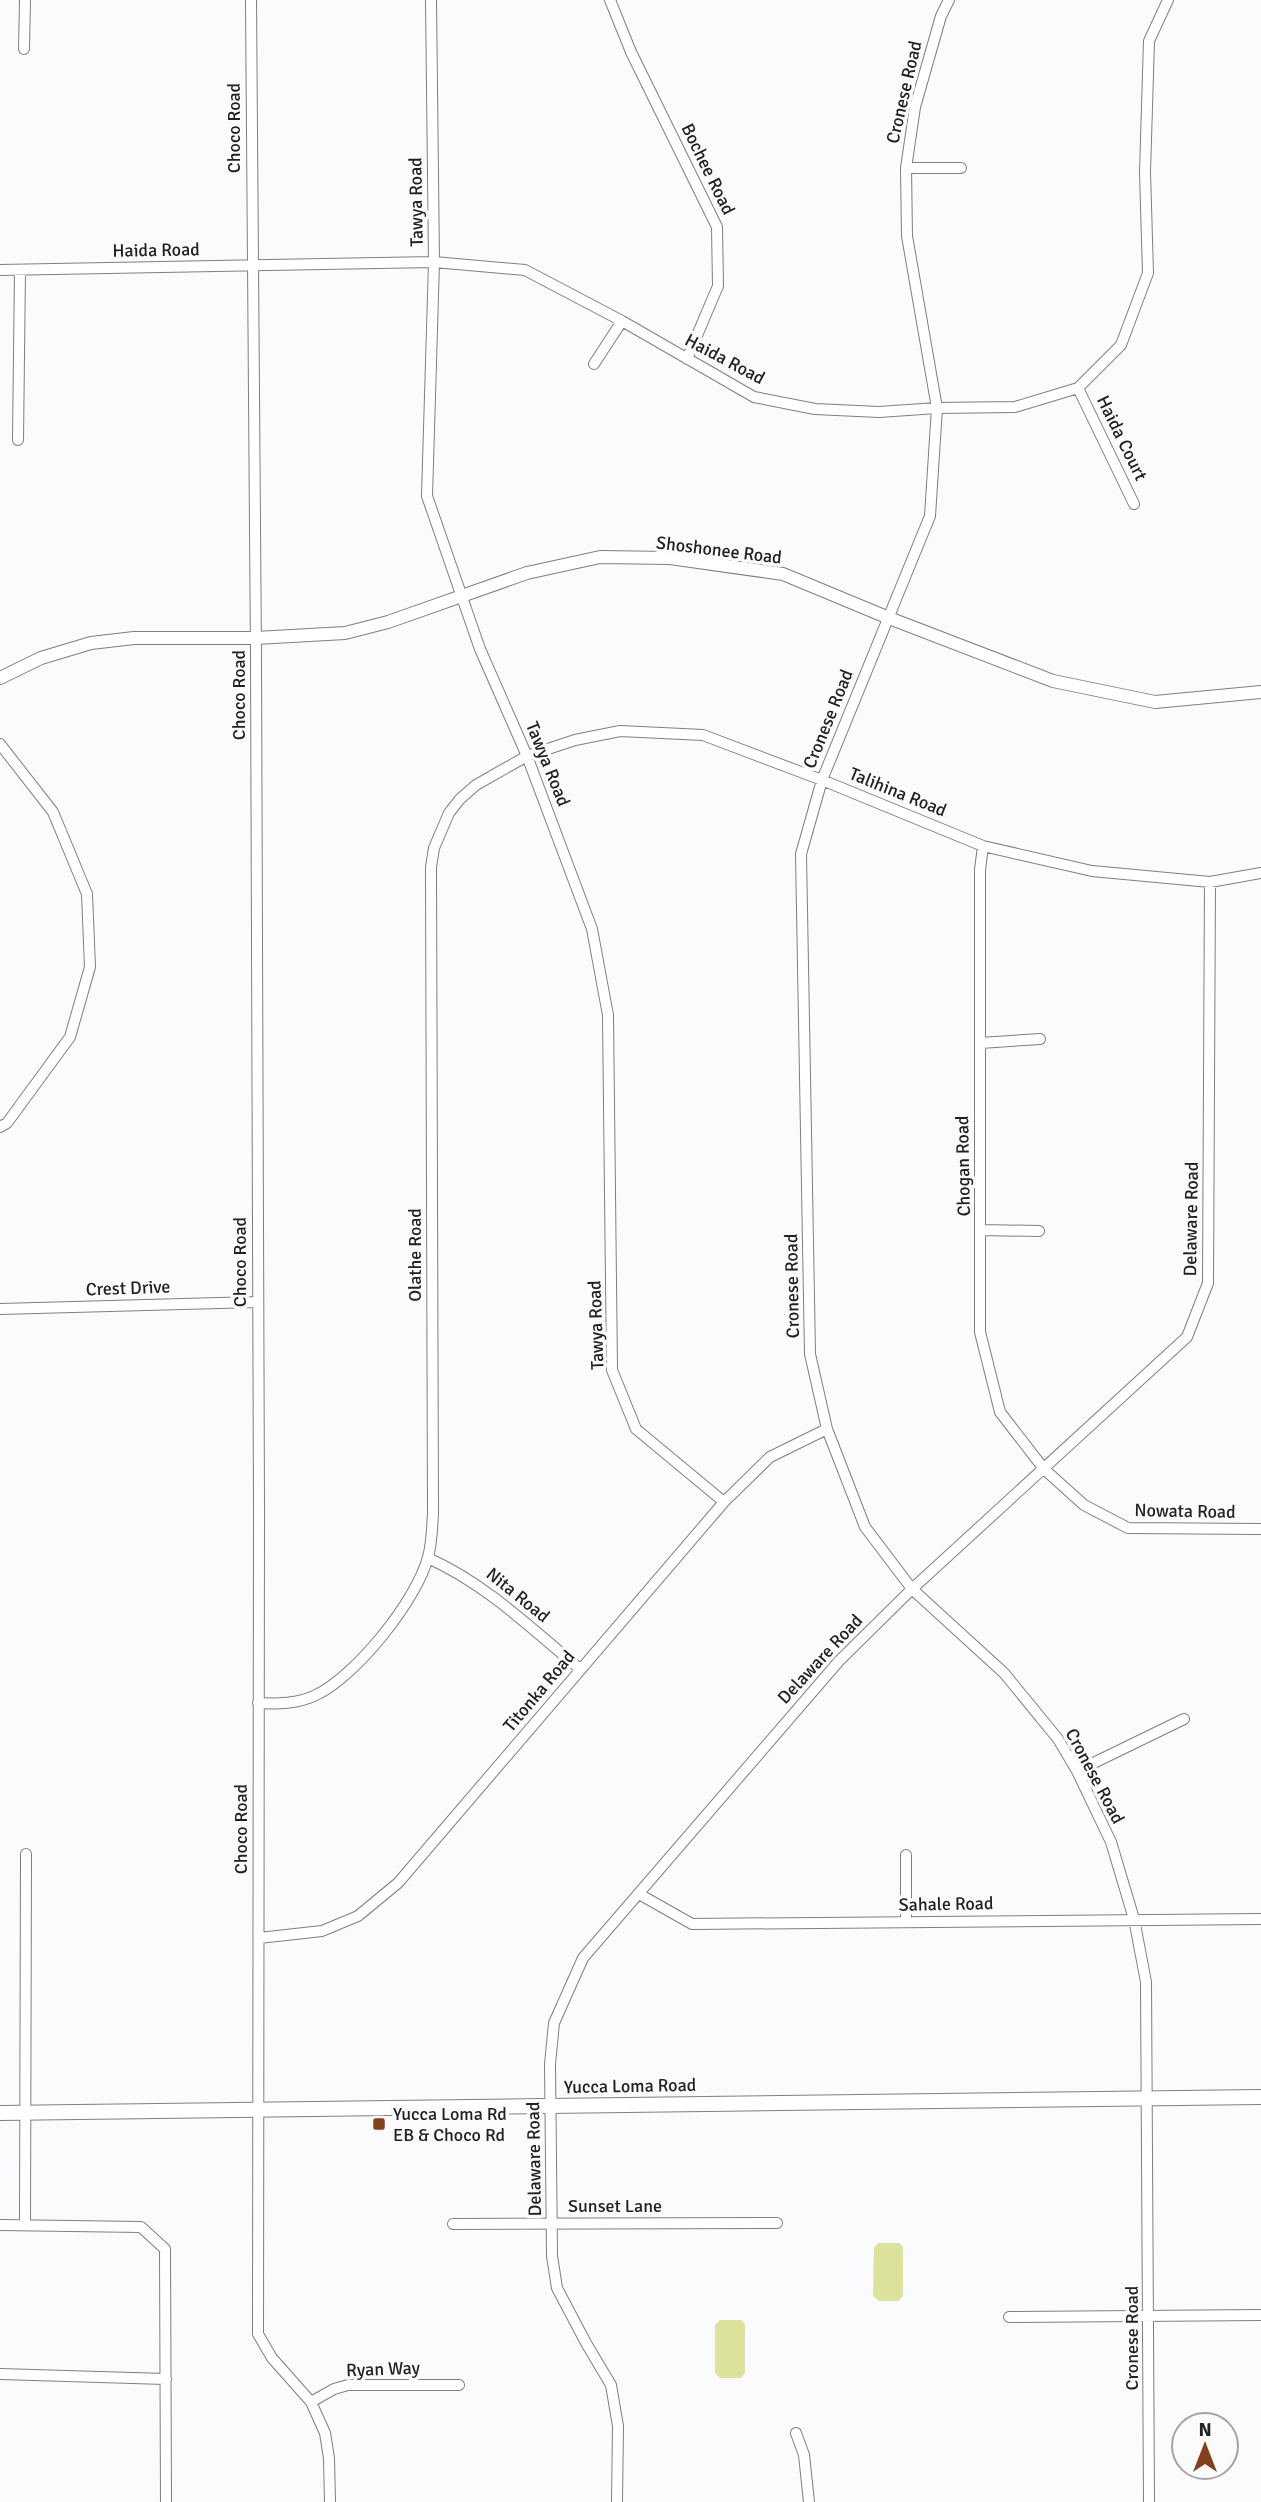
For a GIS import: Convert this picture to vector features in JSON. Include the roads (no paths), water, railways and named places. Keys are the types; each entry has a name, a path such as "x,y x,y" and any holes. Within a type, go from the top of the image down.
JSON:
{"main road":[{"name":"Yucca Loma Road","path":"0,2113 1261,2097"}],"street":[{"path":"24,49 25,0"},
{"name":"Choco Road","path":"251,0 256,638 258,2334 272,2358 311,2402 325,2433 330,2502"},
{"name":"Tawya Road","path":"431,0 434,262 427,496 480,649 527,756 592,929 608,1015 612,1370 636,1429 724,1502"},
{"name":"Bochee Road","path":"610,0 631,52 717,227 718,286 687,359"},
{"name":"Cronese Road","path":"949,0 941,16 915,107 906,168 907,236 937,408 930,516 822,780 801,854 810,1354 827,1429 865,1527 912,1588 1004,1673 1058,1739 1077,1771 1111,1842 1134,1919 1146,1982 1149,2502"},
{"name":"Haida Road","path":"0,270 434,262 525,270 622,321 754,397 815,409 878,412 1015,407 1078,387 1121,345 1148,273 1145,172 1149,41 1168,0"},
{"path":"906,168 961,168"},
{"path":"18,440 20,270"},
{"path":"594,364 622,321"},
{"name":"Haida Court","path":"1078,387 1134,504"},
{"name":"Shoshonee Road","path":"0,678 41,657 91,643 156,637 256,638 345,633 388,622 527,573 600,558 670,558 783,574 1053,681 1155,702 1261,692"},
{"name":"Talihina Road","path":"527,756 575,740 620,731 703,735 983,846 1092,871 1210,882 1261,873"},
{"path":"0,744 53,812 87,894 90,967 70,1037 7,1123 0,1127"},
{"name":"Olathe Road","path":"258,1703 293,1703 314,1696 339,1681 397,1615 418,1582 428,1558 433,1514 431,867 434,848 442,829 460,799 493,774 527,756"},
{"name":"Chogan Road","path":"983,846 979,870 980,1332 1000,1412 1044,1469"},
{"name":"Delaware Road","path":"617,2502 618,2426 611,2385 557,2288 552,2256 550,2064 554,2023 583,1958 839,1661 912,1588 1187,1337 1208,1283 1210,882"},
{"path":"980,1043 1040,1039"},
{"path":"981,1230 1039,1231"},
{"name":"Crest Drive","path":"0,1309 257,1302"},
{"name":"Titonka Road","path":"259,1938 321,1931 358,1916 398,1883 724,1502 770,1457 827,1429"},
{"name":"Nowata Road","path":"1044,1469 1084,1505 1128,1528 1261,1529"},
{"name":"Nita Road","path":"428,1558 480,1586 580,1669"},
{"path":"1077,1771 1184,1719"},
{"path":"25,2225 26,1853"},
{"path":"906,1855 906,1922"},
{"name":"Sahale Road","path":"639,1894 692,1924 1261,1919"},
{"name":"Sunset Lane","path":"453,2224 778,2223"},
{"path":"0,2225 141,2227 165,2249 166,2502"},
{"path":"1009,2317 1261,2315"},
{"path":"0,2374 166,2379"},
{"name":"Ryan Way","path":"311,2402 334,2389 348,2385 459,2385"},
{"path":"796,2433 804,2455 809,2502"}],"place":[{"name":"Yucca Loma Rd EB & Choco Rd","path":"379,2124"}]}
